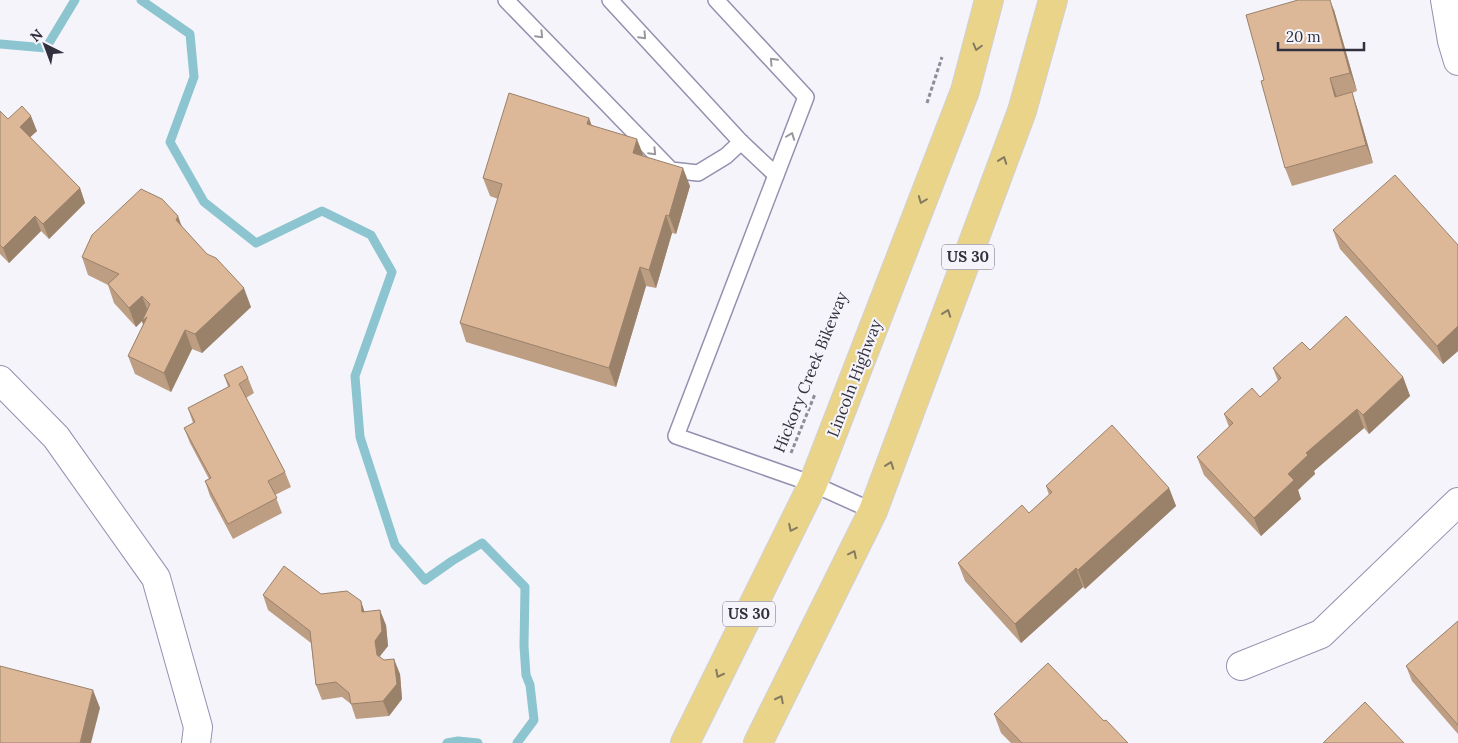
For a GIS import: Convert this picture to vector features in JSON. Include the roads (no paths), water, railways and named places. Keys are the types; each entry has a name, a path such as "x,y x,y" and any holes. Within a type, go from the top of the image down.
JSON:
{"main road":[{"name":"Lincoln Highway","path":"685,743 793,527 812,484 965,91 989,0"},
{"name":"US 30","path":"758,743 873,510 1022,111 1053,0"}],"street":[{"path":"1445,0 1458,61"},
{"path":"0,380 56,437 156,578 198,727 196,743"},
{"path":"1242,666 1321,634 1458,502"}],"lane":[{"path":"506,0 671,170 698,173 726,156 741,142"},
{"path":"610,0 741,142 776,175"},
{"path":"716,0 806,97 676,436 812,484 873,510"}],"waterway":[{"path":"0,44 46,48 75,0"},
{"path":"141,0 190,34 194,77 170,142 204,202 256,243 322,211 371,235 392,272 355,376 360,437 395,545 425,580 482,543 525,587 524,646 526,675 530,685 534,720 517,743"},
{"path":"447,743 458,741 478,743"}]}
